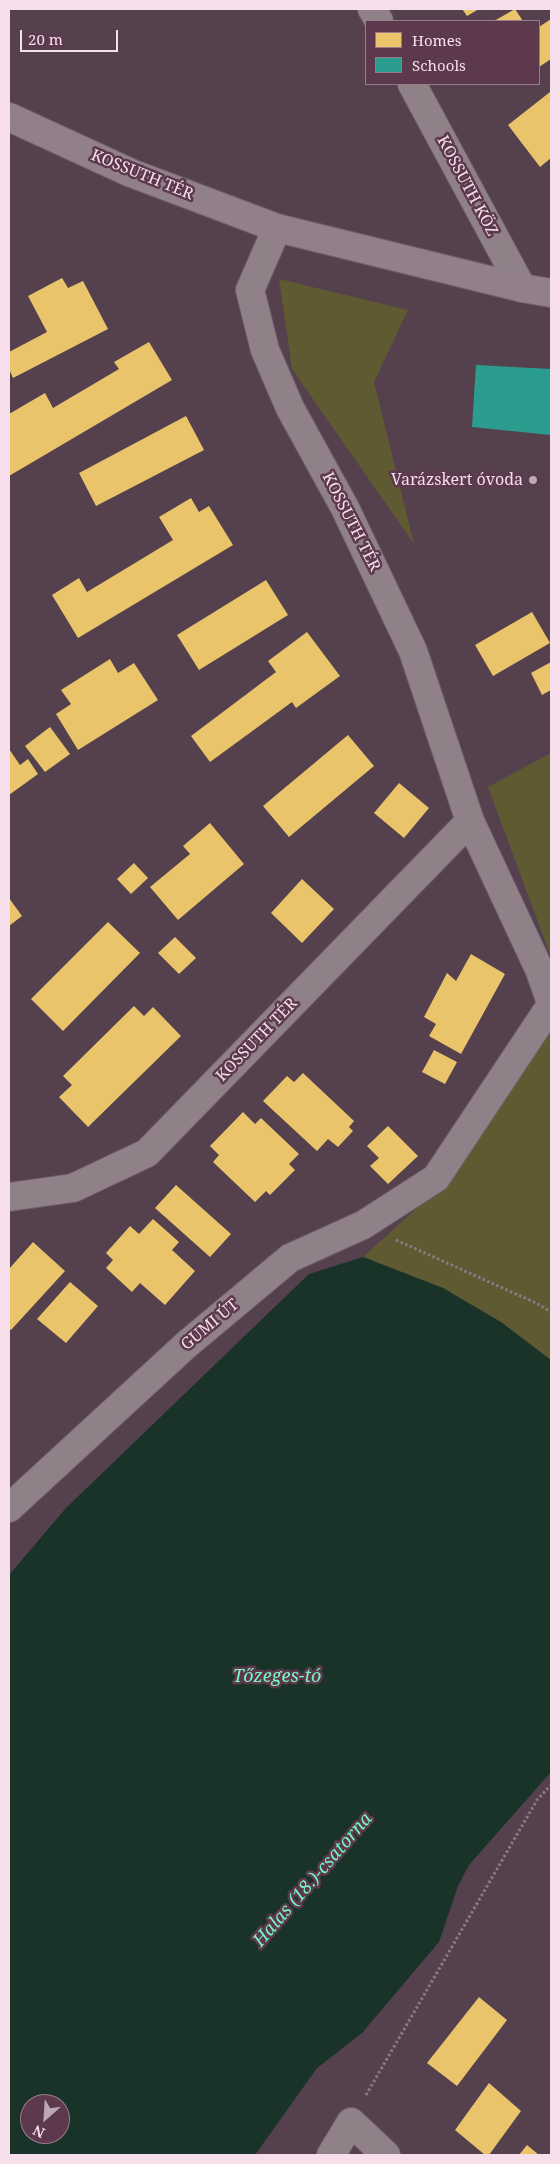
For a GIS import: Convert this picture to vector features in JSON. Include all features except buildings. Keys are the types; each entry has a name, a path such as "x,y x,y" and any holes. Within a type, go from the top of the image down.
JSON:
{"main road":[{"name":"KOSSUTH TÉR","path":"9,118 131,173 277,228 522,288 551,293"}],"street":[{"name":"KOSSUTH KÖZ","path":"413,85 522,288"},
{"name":"KOSSUTH TÉR","path":"277,228 250,290 265,350 290,408 345,508 413,651 470,821 540,971 551,1004 436,1178"},
{"name":"KOSSUTH TÉR","path":"9,1197 73,1188 147,1153 470,821"},
{"name":"GUMI ÚT","path":"9,1508 186,1345 290,1258 363,1225 436,1178"},
{"path":"331,2155 351,2122 386,2155"}],"path":[{"path":"363,1225 536,1302 551,1312"},
{"path":"351,2122 537,1800 551,1785"}],"shaded area":[{"path":"279,279 408,310 374,382 414,544 292,369"},
{"path":"551,753 551,957 488,787"},
{"path":"551,1023 551,1360 443,1288 363,1257 443,1184"}],"water":[{"name":"Tőzeges-tó","path":"363,1257 443,1288 501,1322 551,1360 551,1772 469,1865 458,1886 439,1942 362,2033 317,2068 255,2155 9,2155 9,1575 66,1508 309,1274"}],"place":[{"name":"Varázskert óvoda","path":"533,480"}],"water label":[{"name":"Halas (18.)-csatorna","path":"313,1880"}]}
